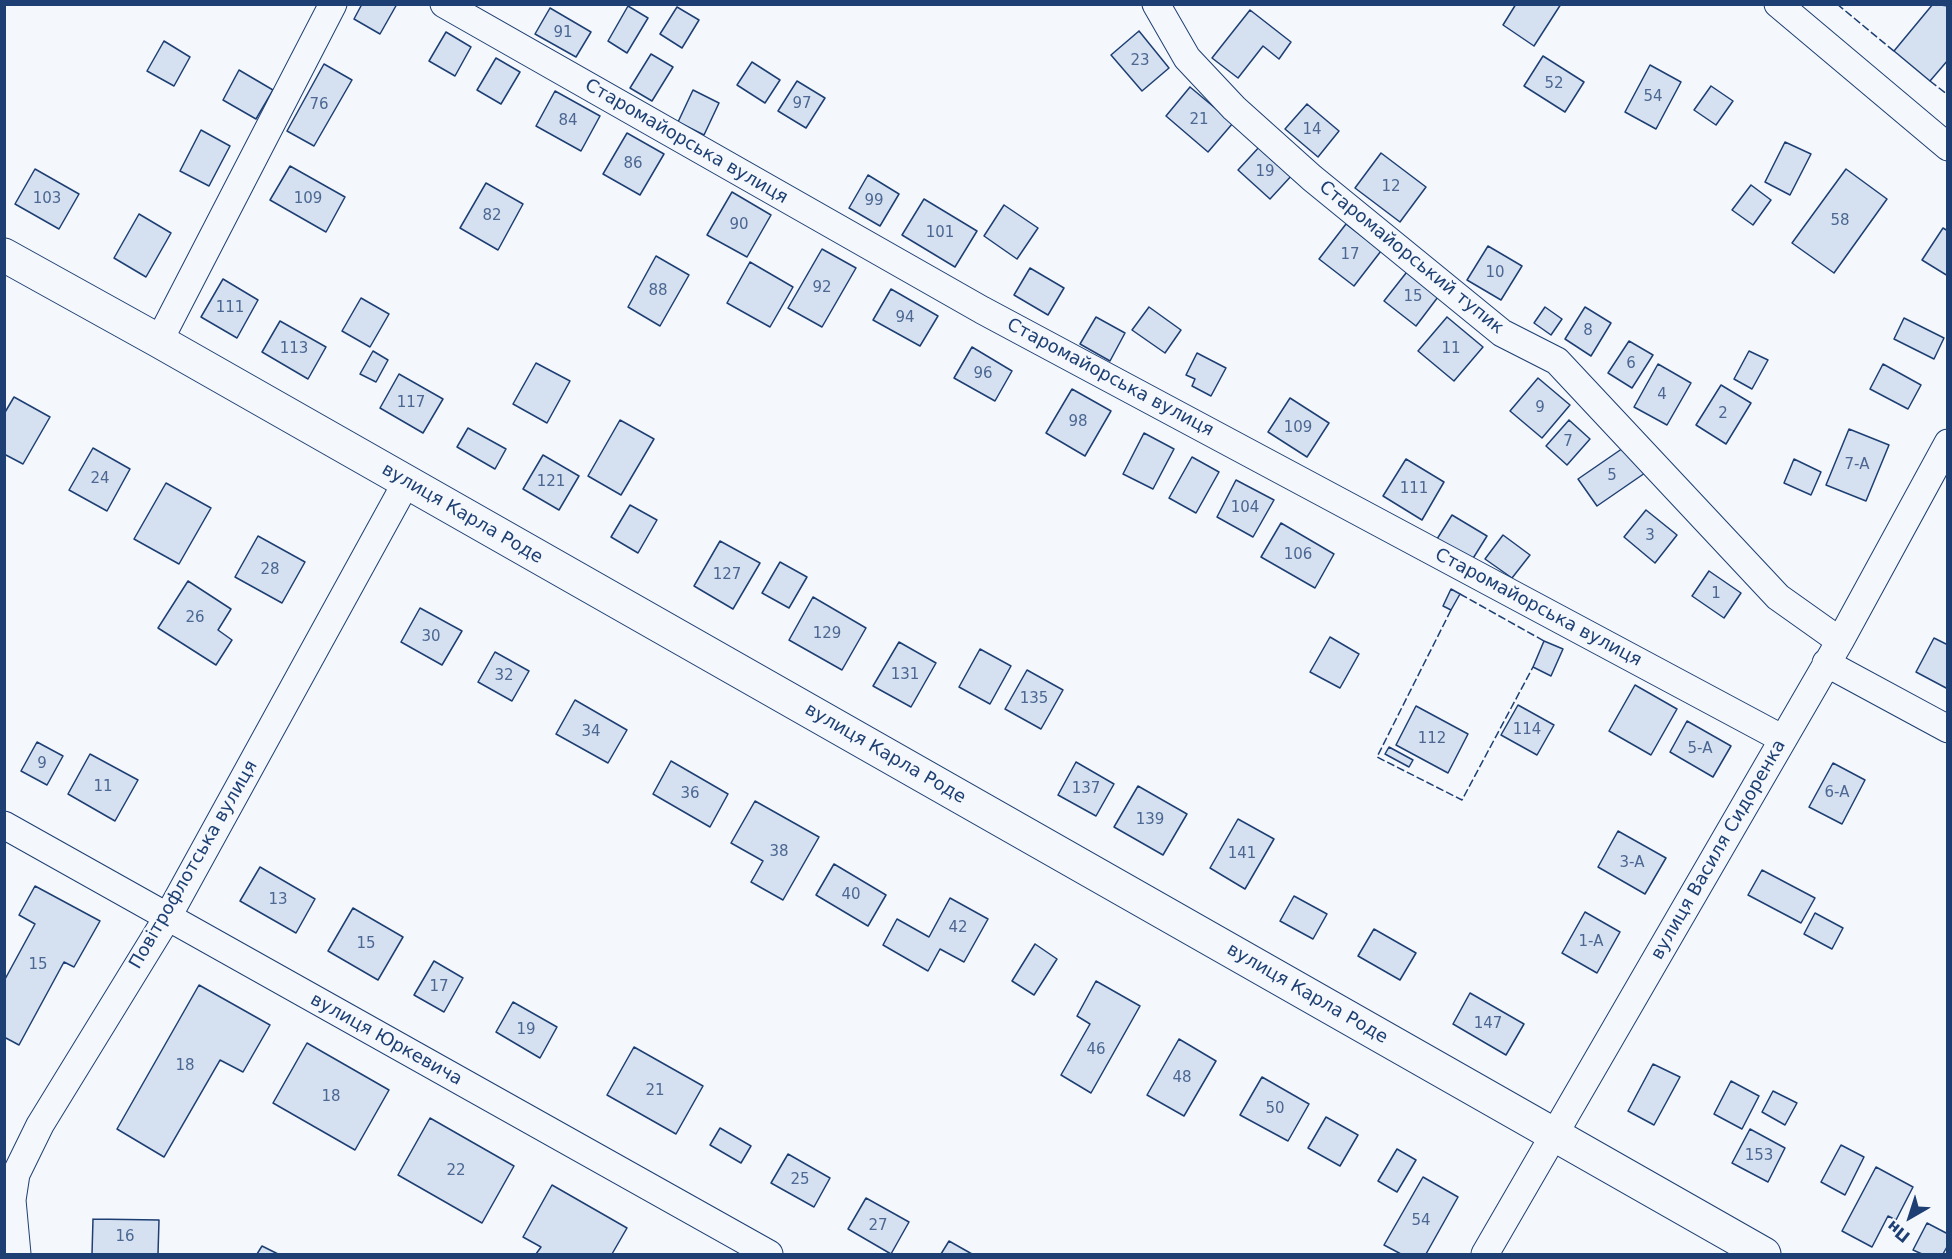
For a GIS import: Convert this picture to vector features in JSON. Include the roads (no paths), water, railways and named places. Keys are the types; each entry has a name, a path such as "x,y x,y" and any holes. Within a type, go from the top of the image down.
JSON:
{"street":[{"path":"159,341 333,4"},
{"name":"Старомайорська вулиця","path":"444,4 982,310 1783,740"},
{"name":"Старомайорський тупик","path":"1156,4 1187,58 1234,108 1312,178 1502,333 1557,362 1778,597 1833,652"},
{"path":"1778,4 1947,147"},
{"name":"вулиця Карла Роде","path":"4,255 1764,1254"},
{"name":"вулиця Василя Сидоренка","path":"1485,1254 1783,740 1947,443"},
{"name":"Повітрофлотська вулиця","path":"17,1254 12,1200 15,1174 40,1125 167,918 406,483"},
{"path":"1833,652 1947,729"},
{"name":"вулиця Юркевича","path":"4,825 769,1254"}]}
